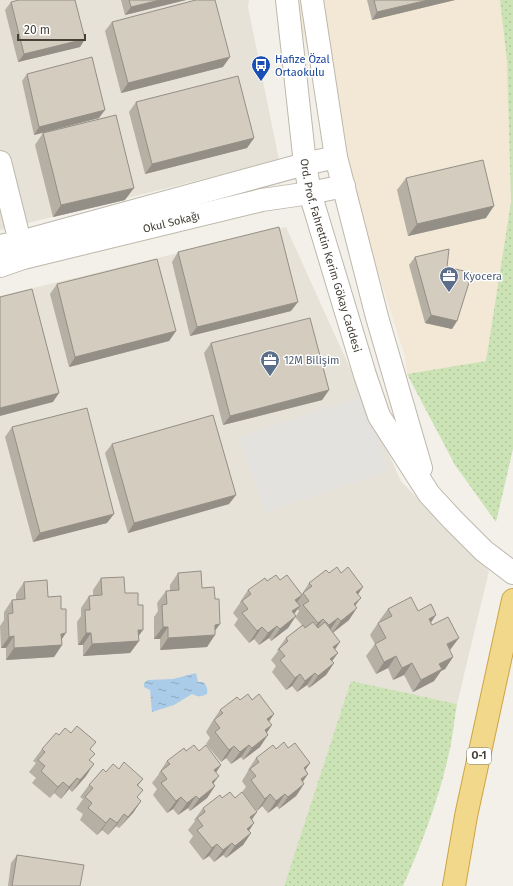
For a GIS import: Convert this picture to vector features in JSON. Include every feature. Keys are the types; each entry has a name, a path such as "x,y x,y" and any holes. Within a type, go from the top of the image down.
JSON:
{"highway":[{"name":"O-1","path":"454,886 466,816 513,600"}],"street":[{"name":"Ord. Prof. Fahrettin Kerim Gökay Caddesi","path":"287,0 305,164 310,192 365,375 379,416 429,494 484,551 513,572"},
{"name":"Ord. Prof. Fahrettin Kerim Gökay Caddesi","path":"312,0 336,157 377,317 429,494"},
{"path":"0,162 14,249 305,164 336,157"},
{"name":"Okul Sokağı","path":"0,266 14,249 262,200 344,186"}],"shaded area":[{"path":"0,0 249,0 248,7 279,160 0,230"},
{"path":"300,0 500,0 507,61 511,202 486,362 407,374 405,357 301,28"},
{"path":"286,227 401,481 489,571 457,704 351,682 284,886 0,886 0,296"},
{"path":"363,396 388,471 265,512 239,437"}],"green space":[{"path":"500,0 513,0 513,449 496,522 455,465 407,374 486,361 511,202 507,61"},
{"path":"351,681 457,704 445,770 435,804 417,854 403,886 284,886"}],"water":[{"path":"196,673 198,682 203,682 206,686 207,694 203,696 196,696 192,694 174,705 152,712 150,690 144,687 144,683 148,680 173,679"}],"building":[{"path":"19,0 75,0 85,39 24,54 11,2"},
{"path":"129,0 160,0 131,7"},
{"path":"196,0 215,0 230,57 128,83 112,22"},
{"path":"374,0 428,0 377,12"},
{"path":"92,57 105,110 39,127 27,74"},
{"path":"238,76 254,138 152,164 136,102"},
{"path":"116,115 134,188 61,205 43,133"},
{"path":"483,160 494,206 417,224 406,178"},
{"path":"279,227 298,302 197,327 178,252"},
{"path":"449,249 447,267 472,273 457,321 431,315 415,257"},
{"path":"157,259 176,331 75,357 57,284"},
{"path":"32,289 59,393 0,408 0,297"},
{"path":"310,318 329,390 230,416 211,343"},
{"path":"87,408 114,514 40,533 12,427"},
{"path":"213,415 236,495 134,523 112,444"},
{"path":"337,567 341,573 348,567 363,587 356,592 361,598 354,604 357,608 341,621 338,618 329,625 323,619 318,623 303,605 309,601 303,593 312,586 309,583 326,570 329,573"},
{"path":"201,571 202,588 214,587 215,599 219,599 220,624 215,625 215,635 168,638 168,627 163,627 162,605 167,604 166,591 179,590 178,573"},
{"path":"276,575 280,580 287,575 302,595 295,600 300,606 292,611 296,616 280,629 277,626 268,633 262,627 257,631 242,613 248,609 242,601 251,594 248,590 265,578 267,581"},
{"path":"124,577 125,593 138,593 138,605 143,605 143,630 138,630 139,641 92,644 91,633 86,633 85,610 90,610 89,596 102,595 101,578"},
{"path":"47,580 48,597 61,596 61,609 66,609 66,633 61,634 62,645 14,648 14,636 9,637 8,614 13,613 12,600 25,599 24,582"},
{"path":"411,597 418,611 431,604 436,615 429,619 432,625 448,617 459,638 447,644 453,657 439,664 442,669 421,680 412,663 402,668 396,656 384,662 375,644 386,638 378,623 392,616 388,609"},
{"path":"313,622 318,628 325,622 340,642 333,647 338,653 330,659 334,663 318,676 315,673 305,681 300,674 295,678 280,660 285,656 279,649 288,641 286,638 303,625 305,628"},
{"path":"248,694 252,700 259,694 274,714 267,719 272,725 265,730 268,735 252,748 249,745 240,752 234,746 229,750 215,732 220,728 214,720 223,713 220,710 237,697 240,700"},
{"path":"77,726 96,742 90,749 95,754 89,760 94,764 80,780 77,778 69,787 63,782 58,787 41,771 45,766 38,760 45,752 42,749 56,733 59,735 65,728 71,733"},
{"path":"284,742 288,748 295,743 310,763 304,768 308,774 301,779 304,784 288,797 285,794 276,801 270,794 265,799 251,780 256,776 250,769 259,762 256,758 273,745 276,749"},
{"path":"194,745 199,751 206,745 221,765 214,770 219,776 212,782 215,786 199,799 196,796 187,803 181,797 176,801 161,783 167,779 161,771 170,764 167,761 184,748 186,751"},
{"path":"124,762 143,779 137,785 143,790 137,797 141,801 128,817 124,814 117,823 110,818 106,823 88,808 92,803 85,797 93,788 89,785 103,769 106,772 113,764 119,769"},
{"path":"230,792 235,798 242,792 257,812 250,817 254,823 247,829 251,833 235,846 232,843 223,850 217,844 212,848 197,830 203,826 197,818 205,812 203,808 220,795 222,798"},
{"path":"17,855 84,865 80,886 12,886"}],"place":[{"name":"Hafize Özal Ortaokulu","path":"261,82"},
{"name":"Kyocera","path":"449,293"},
{"name":"12M Bilişim","path":"270,377"}]}
